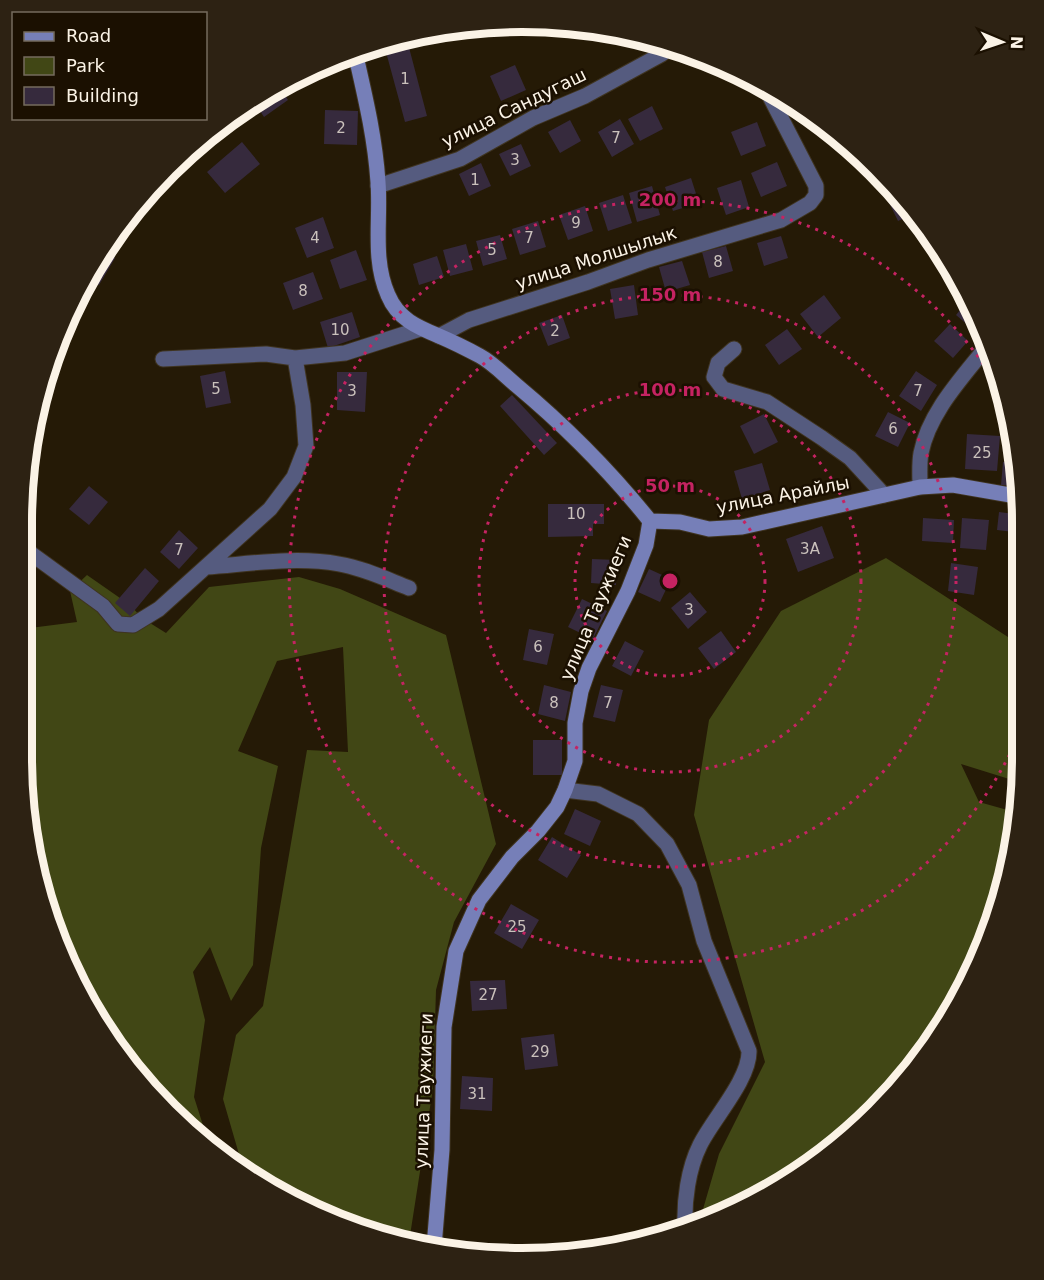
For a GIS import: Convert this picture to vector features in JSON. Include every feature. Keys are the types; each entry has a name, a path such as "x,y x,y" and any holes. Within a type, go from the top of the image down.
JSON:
{"street":[{"name":"улица Сандугаш","path":"378,186 460,159 533,118 585,96 662,54"},
{"path":"357,61 374,138 378,186 378,256 388,297 400,315 420,329 484,358 555,418 633,499 650,520"},
{"name":"улица Молшылык","path":"439,336 469,320 648,260 781,220 810,204 816,195 816,186 773,101"},
{"path":"163,359 266,354 295,358 345,353 420,329"},
{"name":"улица Арайлы","path":"734,349 718,363 714,377 723,389 767,402 805,426 850,458 884,495"},
{"path":"920,487 921,454 931,426 950,393 982,353"},
{"path":"32,554 103,606 118,624 133,625 159,609 270,509 294,477 306,446 303,405 295,358"},
{"name":"улица Арайлы","path":"650,520 680,522 709,529 742,527 920,487 953,485 1011,495"},
{"name":"улица Таужиеги","path":"435,1240 442,1150 444,1027 456,951 479,900 512,857 538,831 557,807 565,790 575,761 575,723 581,691 589,668 628,591 646,545 650,520"},
{"path":"206,567 298,560 339,564 369,572 409,588"},
{"path":"565,790 598,794 638,814 667,844 689,885 704,941 749,1051 749,1059 741,1077 699,1146 691,1172 685,1220"}],"green space":[{"path":"886,558 1012,640 1011,780 961,764 979,802 1009,810 1008,822 996,885 975,946 947,1003 911,1057 869,1105 821,1147 767,1183 702,1214 719,1154 765,1062 694,815 709,720 781,611"},
{"path":"87,575 130,605 142,618 166,633 209,587 299,577 340,589 446,635 496,844 454,922 436,990 433,1088 410,1235 334,1211 305,1198 249,1166 241,1160 223,1099 236,1035 263,1006 307,750 348,752 343,647 277,661 238,751 278,766 261,848 253,965 231,1001 210,947 193,972 205,1020 194,1097 205,1132 153,1081 114,1031 82,975 69,946 48,885 41,854 33,790 32,628 77,622 70,591"}],"building":[{"path":"408,45 427,116 405,122 386,51"},
{"path":"515,65 526,90 501,101 490,76"},
{"path":"284,93 288,100 264,117 258,108"},
{"path":"652,106 663,129 640,141 628,119"},
{"path":"325,110 358,111 357,145 324,144"},
{"path":"620,119 634,144 612,157 598,132"},
{"path":"570,120 581,141 560,153 548,132"},
{"path":"757,122 766,146 741,156 731,132"},
{"path":"242,142 260,164 225,193 207,172"},
{"path":"521,144 531,166 510,176 499,154"},
{"path":"777,162 787,186 761,197 751,173"},
{"path":"481,163 491,186 469,196 459,174"},
{"path":"691,178 699,203 673,211 665,187"},
{"path":"741,180 749,207 726,215 717,188"},
{"path":"652,186 660,215 637,222 629,193"},
{"path":"883,190 906,217 898,221"},
{"path":"623,195 632,223 608,231 599,203"},
{"path":"585,206 593,231 568,240 559,215"},
{"path":"323,217 334,248 307,258 295,228"},
{"path":"538,221 546,247 520,255 512,229"},
{"path":"500,235 507,259 483,266 476,241"},
{"path":"781,236 788,258 764,266 757,243"},
{"path":"466,244 473,270 450,276 443,250"},
{"path":"726,246 733,271 709,278 702,252"},
{"path":"356,250 367,280 340,289 330,260"},
{"path":"110,255 115,258 99,285 94,282"},
{"path":"437,256 444,277 419,285 413,264"},
{"path":"682,261 690,285 666,292 659,267"},
{"path":"313,272 323,299 293,310 283,283"},
{"path":"634,285 638,315 615,319 610,289"},
{"path":"824,295 841,318 818,337 800,314"},
{"path":"963,307 973,329 956,315"},
{"path":"352,312 360,337 328,348 320,322"},
{"path":"562,315 570,338 548,346 539,323"},
{"path":"950,324 968,341 953,358 934,341"},
{"path":"787,329 802,349 779,365 765,345"},
{"path":"225,371 231,403 206,408 200,376"},
{"path":"916,371 937,385 921,411 899,396"},
{"path":"337,372 367,372 365,412 337,410"},
{"path":"512,395 557,443 544,455 500,406"},
{"path":"888,412 910,423 898,447 875,436"},
{"path":"764,414 778,442 754,454 740,426"},
{"path":"967,434 1000,436 997,471 965,469"},
{"path":"1003,462 1008,462 1011,486 1001,485"},
{"path":"762,463 770,490 742,499 734,471"},
{"path":"89,486 108,502 89,525 69,509"},
{"path":"548,504 604,504 604,524 593,524 593,536 548,537"},
{"path":"999,512 1012,514 1012,532 997,530"},
{"path":"923,518 954,520 953,543 922,541"},
{"path":"962,518 989,520 986,550 960,548"},
{"path":"822,526 834,558 798,572 786,539"},
{"path":"179,530 198,548 179,569 160,552"},
{"path":"592,559 617,560 616,585 591,583"},
{"path":"951,563 978,567 974,595 948,591"},
{"path":"145,568 159,581 130,616 115,603"},
{"path":"649,569 671,579 660,602 638,592"},
{"path":"690,592 707,612 688,629 671,608"},
{"path":"582,599 607,611 593,639 568,627"},
{"path":"529,629 554,634 547,665 523,660"},
{"path":"721,631 736,652 714,669 698,648"},
{"path":"625,641 644,651 631,676 612,666"},
{"path":"544,685 571,692 565,721 538,714"},
{"path":"601,685 623,690 615,722 593,717"},
{"path":"533,740 562,740 562,775 533,775"},
{"path":"575,809 601,821 590,846 564,834"},
{"path":"552,837 581,855 567,878 538,860"},
{"path":"511,904 539,920 522,949 494,933"},
{"path":"505,980 507,1009 472,1011 470,981"},
{"path":"554,1034 558,1066 525,1070 521,1038"},
{"path":"462,1076 493,1078 492,1111 460,1109"}]}
